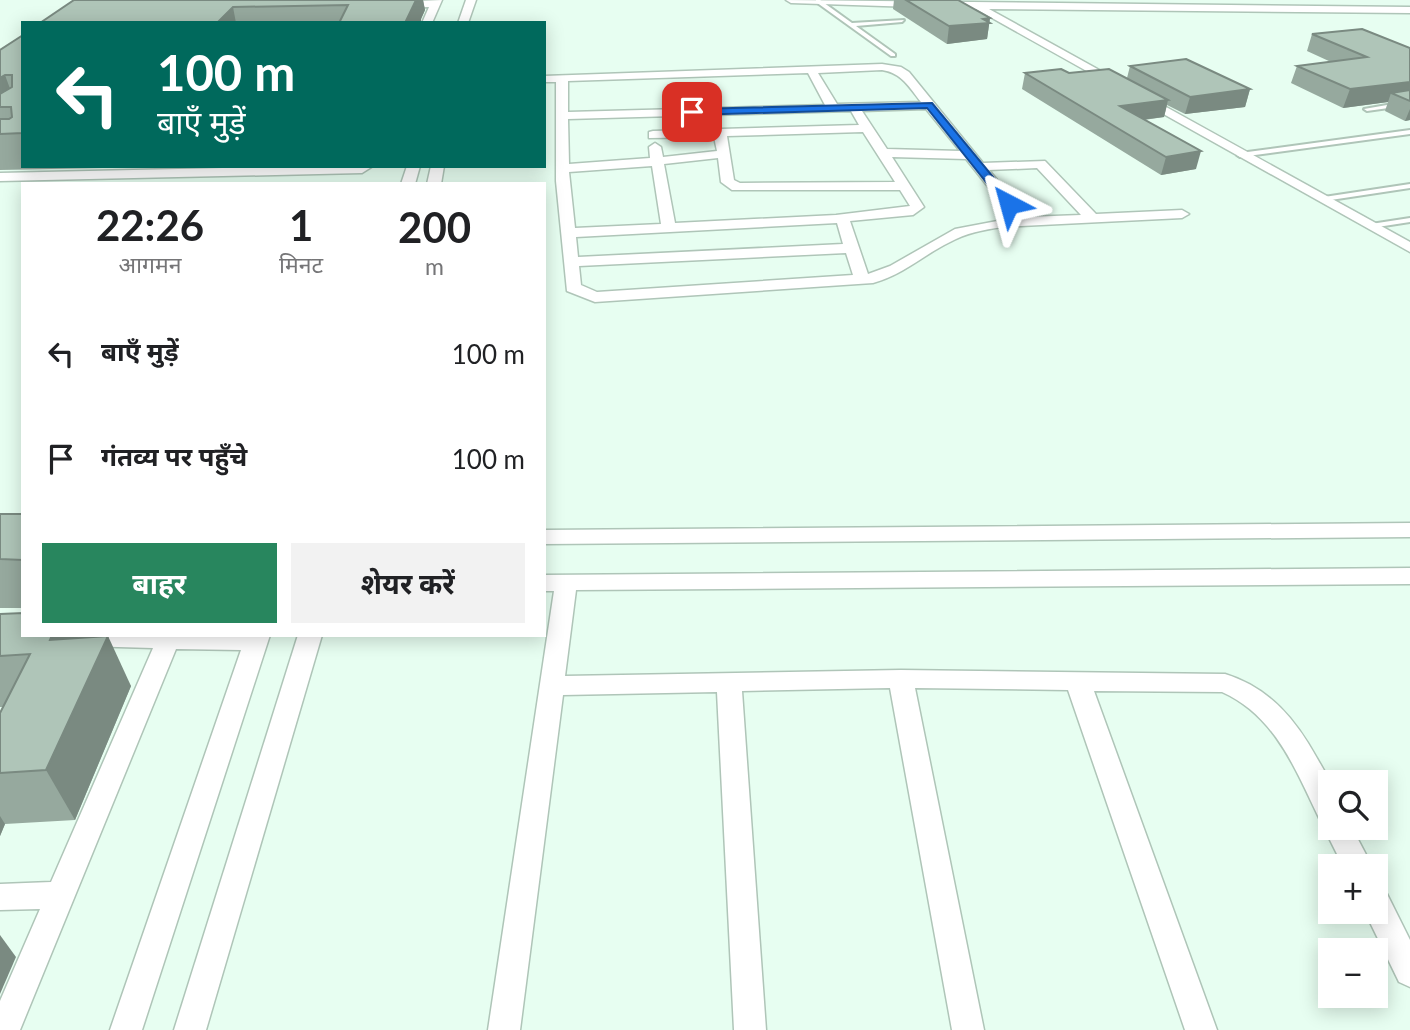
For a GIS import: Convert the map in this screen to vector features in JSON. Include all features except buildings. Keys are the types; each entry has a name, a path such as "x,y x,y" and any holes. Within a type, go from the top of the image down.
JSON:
{"street":[{"path":"464,21 471,0"},
{"path":"791,0 978,7 1410,10"},
{"path":"1055,0 1069,7"},
{"path":"1116,0 1133,8"},
{"path":"380,6 436,2 428,21"},
{"path":"978,7 1410,248"},
{"path":"811,69 833,108"},
{"path":"563,116 619,95 811,69 897,69 905,74 1024,222"},
{"path":"562,78 563,168 573,288 595,297 862,279 898,270 954,234 973,227 1182,214"},
{"path":"546,79 562,78 619,95 650,113 929,105"},
{"path":"720,133 722,154 731,185 787,205 841,219 847,215 913,211 916,207 854,107"},
{"path":"650,113 669,228"},
{"path":"653,135 866,128"},
{"path":"882,153 927,152 975,162 1040,164 1092,218"},
{"path":"563,168 722,154"},
{"path":"0,177 363,168"},
{"path":"568,233 669,228 904,186"},
{"path":"841,219 862,279"},
{"path":"571,261 851,248"},
{"path":"546,537 1410,530"},
{"path":"504,1030 552,686 555,583 1409,577"},
{"path":"190,1030 309,637"},
{"path":"65,638 257,638 126,1030"},
{"path":"4,1030 168,640"},
{"path":"552,686 901,679 1225,683 1261,703 1285,730 1318,788"},
{"path":"901,679 968,1030"},
{"path":"729,682 750,1030"},
{"path":"1078,682 1201,1030"},
{"path":"0,897 61,895"},
{"path":"1386,924 1410,972"}],"lane":[{"path":"817,0 893,55"},
{"path":"933,0 944,6"},
{"path":"852,25 902,21"},
{"path":"1367,109 1410,103"},
{"path":"1240,155 1410,132"},
{"path":"1324,199 1410,186"},
{"path":"1371,226 1410,220"}],"route":[{"path":"692,112 929,105 1009,204"}]}
